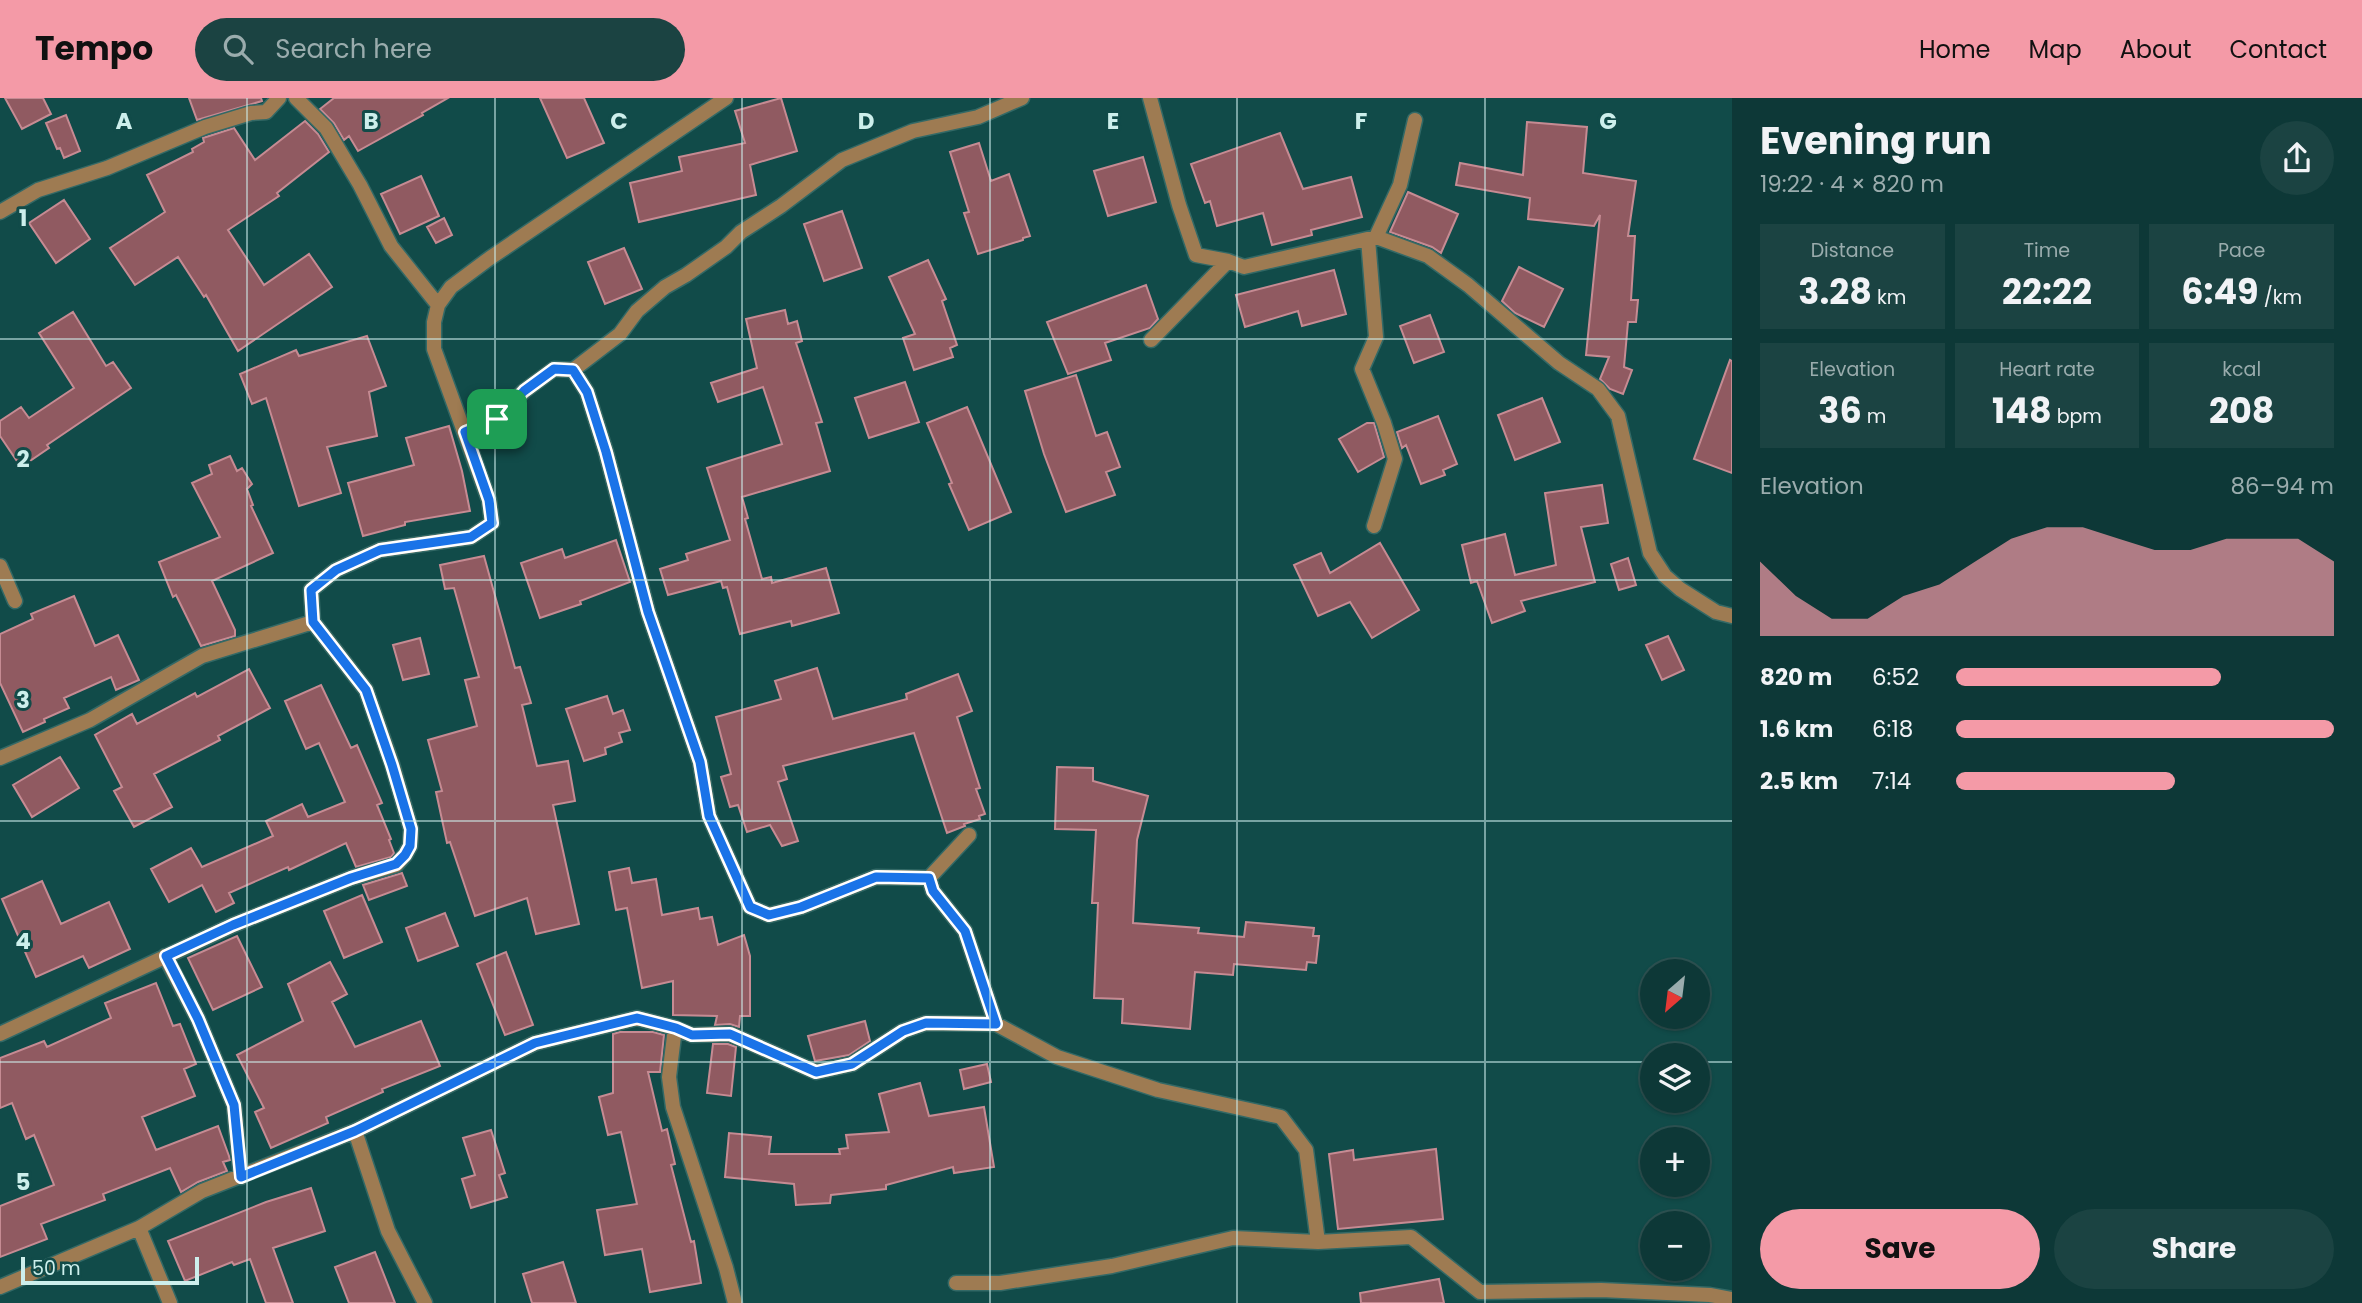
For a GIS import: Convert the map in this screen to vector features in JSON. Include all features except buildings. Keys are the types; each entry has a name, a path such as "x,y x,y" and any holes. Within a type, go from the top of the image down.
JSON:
{"street":[{"path":"0,212 38,190 107,167 205,127 251,113 266,112 279,98"},
{"path":"296,98 326,128 360,185 391,246 438,305"},
{"path":"0,1034 233,925 351,878 396,864 405,855 410,846 411,829 366,690 313,622 311,590 336,570 380,550 471,537 492,523 489,500 434,349 434,322 438,305 451,287 490,258 726,98"},
{"path":"465,432 497,419 524,391 554,369 573,370 620,334 637,312 665,287 726,247 741,232 842,160 913,131 978,117 1022,98"},
{"path":"1150,98 1179,205 1196,255 1244,267 1372,238 1428,256 1468,285 1559,363 1598,389 1618,416 1650,553 1665,576 1680,589 1716,612 1732,616"},
{"path":"1374,526 1395,459 1362,369 1376,337 1372,238 1401,185 1415,120"},
{"path":"1151,340 1228,261"},
{"path":"573,370 587,392 606,452 648,612 700,762 709,816 750,907 769,915 801,907 876,877 929,878 969,835"},
{"path":"0,566 15,601"},
{"path":"0,758 90,719 202,656 313,622"},
{"path":"929,878 933,891 965,931 996,1024"},
{"path":"166,956 198,1019 234,1105 241,1177"},
{"path":"0,1287 139,1228 202,1191 355,1131 535,1043 637,1018 692,1035 730,1034 816,1072 852,1064 903,1031 926,1023 996,1024 1069,1062 1158,1090 1281,1117 1306,1150 1318,1242"},
{"path":"676,1028 669,1077 673,1107 735,1303"},
{"path":"355,1131 388,1231 425,1303"},
{"path":"139,1228 170,1303"},
{"path":"956,1283 1000,1283 1112,1266 1233,1238 1318,1242 1411,1237 1481,1298 1601,1290 1710,1295 1732,1299"}],"route":[{"path":"554,369 573,370 587,392 606,452 648,612 700,762 709,816 750,907 769,915 801,907 876,877 929,878 933,891 965,931 996,1024 926,1023 903,1031 852,1064 816,1072 730,1034 692,1035 637,1018 535,1043 355,1131 241,1177 234,1105 198,1019 166,956 233,925 351,878 396,864 405,855 410,846 411,829 366,690 313,622 311,590 336,570 380,550 471,537 492,523 489,500 465,432 497,419 524,391 554,369"}]}
